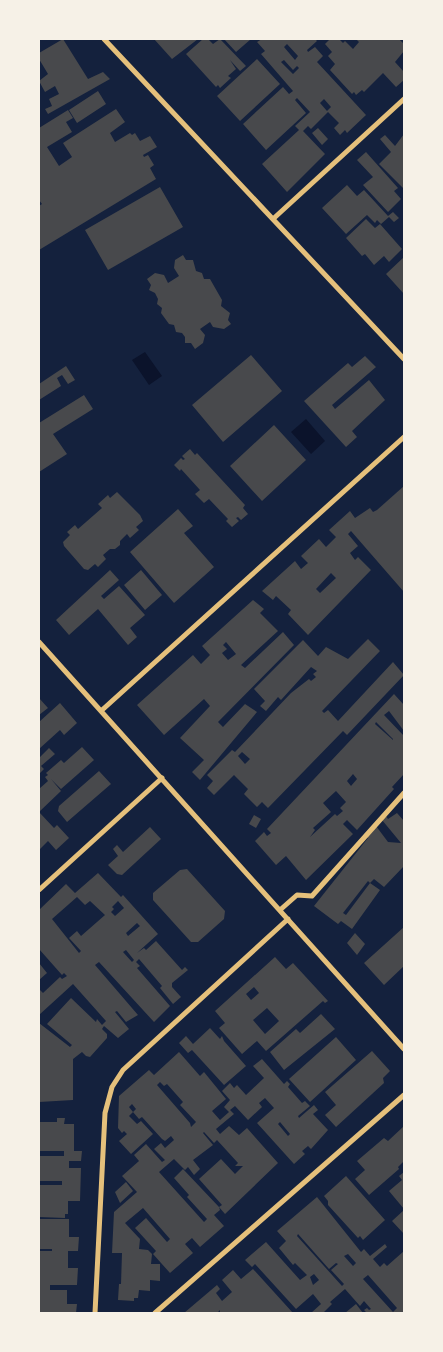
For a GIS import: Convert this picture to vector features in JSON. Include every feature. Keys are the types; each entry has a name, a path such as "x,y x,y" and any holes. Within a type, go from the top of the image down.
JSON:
{"street":[{"path":"104,39 404,360"},
{"path":"273,218 404,99"},
{"path":"101,711 404,437"},
{"path":"39,642 404,1049"},
{"path":"39,890 162,778"},
{"path":"280,910 297,895 312,896 404,794"},
{"path":"95,1313 105,1113 112,1087 123,1070 288,919"},
{"path":"155,1313 404,1095"}],"water":[{"path":"145,352 162,376 149,385 132,360"},
{"path":"306,419 325,441 311,454 291,432"}],"building":[{"path":"63,39 88,79 103,72 110,79 48,114 45,109 52,106 49,99 59,94 55,86 45,92 39,81 48,74 39,59 39,53"},
{"path":"154,39 198,39 172,59"},
{"path":"203,39 208,39 213,44 220,39 246,66 240,71 230,60 236,69 228,76 231,78 220,88 218,85 216,87 186,54"},
{"path":"224,39 251,39 236,52"},
{"path":"262,39 315,39 317,41 307,50 308,52 315,47 323,56 317,62 366,115 347,133 345,130 340,135 334,128 339,123 328,112 311,129 308,126 303,131 325,154 287,192 262,164 299,130 295,126 310,112 297,98 295,100 306,113 266,150 243,124 283,87 289,94 293,91 261,54 265,51 257,42","holes":["287,44 298,56 295,60 284,47","284,60 293,70 297,66 299,68 293,74 281,62","324,99 331,107 327,111 320,103"]},
{"path":"328,39 339,39 343,43 345,41 353,49 359,42 356,39 399,39 404,44 404,51 395,62 404,72 404,80 396,87 383,73 364,92 362,90 356,95 354,92 352,94 330,70 335,64 328,56 332,52 325,44"},
{"path":"257,59 280,84 240,121 217,96"},
{"path":"98,91 106,104 77,123 69,110"},
{"path":"116,109 125,122 110,133 115,142 130,133 132,135 135,133 140,141 150,136 157,147 143,155 144,157 148,155 154,165 150,168 156,179 39,250 39,206 42,204 39,200 39,128 68,110 73,118 66,122 72,132 47,147 59,166 72,157 63,143"},
{"path":"318,128 328,139 322,145 312,133"},
{"path":"404,134 404,189 379,164 391,152 380,139 385,135 395,146"},
{"path":"366,152 398,188 394,191 401,199 388,212 363,185 373,177 357,160"},
{"path":"347,185 357,196 364,190 388,216 393,212 399,218 394,222 389,217 381,224 377,220 375,223 367,215 346,234 322,208"},
{"path":"160,187 183,227 108,270 85,230"},
{"path":"366,219 375,228 380,224 402,249 389,262 384,256 374,265 365,254 362,256 346,238"},
{"path":"183,255 186,260 193,260 196,271 202,273 204,279 210,279 222,300 221,306 230,313 228,320 231,324 224,329 213,327 210,322 200,329 205,335 203,343 195,349 191,343 185,343 185,337 182,333 176,332 174,325 169,324 161,313 162,308 157,304 158,299 155,293 149,290 151,285 147,279 155,273 164,275 168,283 179,276 174,268 175,260"},
{"path":"404,257 404,294 386,274"},
{"path":"251,355 282,391 223,442 192,405"},
{"path":"365,356 376,367 332,405 335,409 369,380 385,400 352,431 357,437 346,447 304,401 348,363 352,367"},
{"path":"66,366 75,380 68,384 62,375 57,378 61,386 39,400 39,384"},
{"path":"84,395 93,409 53,434 67,454 39,472 39,423"},
{"path":"274,425 306,460 262,501 230,466"},
{"path":"190,449 195,455 197,453 245,505 243,508 248,514 241,520 238,517 236,518 239,521 232,527 226,521 228,519 209,499 204,503 195,494 200,490 181,469 180,471 174,465 181,458 185,459 182,456"},
{"path":"404,486 404,592 351,531 348,534 358,546 350,553 355,560 358,557 371,570 308,635 288,614 291,610 276,596 273,600 262,591 295,561 301,569 308,563 301,556 319,539 326,547 336,537 329,530 350,511 355,518 370,508 373,512","holes":["331,573 336,578 320,593 316,589"]},
{"path":"117,492 140,515 143,521 136,527 139,530 130,538 127,534 120,541 120,545 115,549 110,549 103,555 106,559 98,567 95,564 88,570 84,569 64,546 63,542 70,535 67,532 75,525 78,529 102,508 98,504 108,495 110,498"},
{"path":"178,509 193,526 184,533 214,567 174,603 130,552"},
{"path":"110,570 119,580 101,596 104,599 119,586 145,615 130,628 137,637 128,645 98,609 69,635 56,620"},
{"path":"141,570 162,595 145,610 124,585"},
{"path":"253,600 264,609 260,613 278,631 241,665 245,668 283,632 294,645 218,722 223,727 245,704 257,712 200,780 192,772 204,760 180,738 210,706 204,699 164,735 137,705 193,655 201,664 210,655 202,646","holes":["226,642 236,654 228,660 222,653 227,649 223,645"]},
{"path":"368,639 380,651 322,711 324,713 328,710 338,721 393,662 404,675 347,735 343,731 268,808 262,802 257,807 244,794 248,789 234,775 214,795 207,788 213,781 207,775 232,750 235,752 291,693 309,679 311,681 316,677 313,674 317,671 311,667 281,700 278,697 266,711 260,706 265,701 254,689 303,640 318,656 326,647 348,659","holes":["242,752 250,759 245,764 238,756"]},
{"path":"394,694 404,705 404,731 389,711 384,715 404,736 404,774 392,787 394,789 357,830 347,820 343,824 353,834 306,880 286,856 276,865 255,841 264,832 267,836 271,833 267,829","holes":["376,722 393,739 393,740 375,724","353,774 357,779 351,786 347,781","336,791 346,802 340,808 343,811 337,816 335,814 310,837 315,830 313,828 331,812 323,803"]},
{"path":"39,698 48,708 39,715"},
{"path":"60,703 77,723 64,735 60,730 39,749 39,722"},
{"path":"82,747 94,760 61,789 51,779 61,791 39,812 39,789 48,781 45,777 48,775 46,773 61,760 64,763"},
{"path":"49,748 55,754 41,766 44,769 39,774 39,758"},
{"path":"99,771 111,784 67,822 58,811 59,806"},
{"path":"39,812 54,828 57,825 69,838 56,850 48,841 39,850"},
{"path":"397,813 404,821 404,866 384,887 374,879 370,883 380,890 352,929 341,921 338,924 314,906 368,838 366,836 376,826 388,842 401,843 382,820 386,816 388,819","holes":["368,881 370,883 346,915 343,913"]},
{"path":"254,815 261,819 256,828 249,824"},
{"path":"150,827 161,839 122,875 117,874 108,865 118,856 113,849 117,845 123,852"},
{"path":"187,869 225,911 224,919 198,942 191,942 153,900 153,893 180,870"},
{"path":"98,873 121,897 123,895 158,934 137,953 144,948 146,950 156,941 182,970 185,967 188,970 172,983 172,987 181,997 173,1004 160,988 162,986 139,959 136,962 140,966 137,968 170,1006 154,1022 99,962 95,965 138,1015 126,1022 117,1011 115,1012 129,1029 118,1038 104,1026 102,1029 107,1034 107,1038 90,1057 82,1052 73,1059 73,1100 39,1102 39,1023 70,1047 72,1045 47,1024 71,998 96,1022 97,1019 102,1025 106,1021 73,984 39,1015 39,989 43,993 60,977 62,979 67,976 64,973 62,975 39,949 39,910 66,884 75,893","holes":["77,897 85,905 90,901 105,915 81,936 77,931 69,938 81,951 79,953 52,919","118,901 124,908 115,916 111,912 114,909 112,907","137,923 140,926 128,936 126,933","126,950 134,960 132,962 123,952"]},
{"path":"404,927 404,966 384,985 364,963"},
{"path":"355,933 365,944 357,955 347,943"},
{"path":"275,957 286,969 293,963 328,1001 325,1003 323,1001 266,1051 257,1041 242,1054 219,1028 225,1023 215,1011","holes":["254,987 259,993 251,1000 246,994","267,1008 279,1021 265,1034 253,1020"]},
{"path":"39,963 47,973 39,980"},
{"path":"321,1014 335,1029 284,1070 270,1052 296,1029 300,1033"},
{"path":"210,1028 220,1039 222,1036 224,1041 246,1066 224,1085 192,1050 188,1053 179,1043 186,1036 193,1044"},
{"path":"336,1037 356,1060 310,1102 289,1079"},
{"path":"372,1051 390,1071 383,1078 384,1083 336,1127 325,1115 336,1105 325,1092"},
{"path":"179,1052 200,1076 204,1072 226,1099 212,1111 220,1120 229,1112 224,1107 230,1100 222,1091 230,1083 234,1088 237,1085 246,1095 264,1078 253,1066 262,1059 284,1084 287,1081 290,1084 288,1087 302,1103 305,1101 310,1106 298,1116 299,1118 314,1105 318,1110 313,1114 328,1130 311,1149 308,1146 302,1151 305,1154 294,1164 257,1123 274,1108 265,1098 259,1103 262,1107 248,1120 235,1106 230,1110 234,1114 216,1129 220,1134 229,1126 239,1135 247,1128 278,1163 225,1214 219,1207 220,1210 214,1215 224,1226 200,1247 192,1238 185,1244 193,1253 170,1273 153,1254 156,1251 135,1228 146,1218 167,1242 170,1239 143,1208 125,1223 140,1239 139,1249 148,1250 152,1254 151,1264 160,1264 160,1281 150,1280 150,1291 139,1290 138,1298 134,1298 134,1301 118,1300 119,1284 121,1284 122,1253 112,1253 114,1212 137,1192 122,1176 139,1161 134,1155 146,1144 162,1162 165,1160 154,1149 161,1143 165,1148 174,1140 171,1136 165,1141 142,1117 139,1119 133,1112 129,1116 137,1124 141,1121 153,1134 131,1154 119,1141 127,1134 124,1131 122,1133 118,1128 119,1096 149,1070 154,1075","holes":["160,1082 164,1086 167,1084 183,1102 180,1105 196,1122 191,1127 190,1123 157,1085","132,1104 136,1109 133,1112 129,1107","280,1122 290,1134 288,1136 278,1124","204,1132 214,1143 217,1140 238,1163 235,1166 243,1166 235,1174 221,1159 199,1179 222,1205 219,1207 183,1169 174,1178 189,1195 187,1197 207,1219 204,1222 159,1172 174,1159 185,1170 188,1167 194,1175 200,1169 193,1160 213,1145"]},
{"path":"57,1118 65,1118 64,1124 74,1124 74,1151 82,1151 81,1161 69,1161 69,1168 81,1168 80,1201 68,1201 68,1214 65,1214 65,1218 39,1217 39,1185 62,1185 62,1181 39,1181 39,1156 64,1156 64,1151 39,1151 39,1122 57,1122"},
{"path":"404,1126 404,1161 398,1167 399,1169 369,1195 355,1179 365,1170 357,1161 384,1138 388,1141"},
{"path":"404,1172 404,1209 389,1191 402,1180 399,1176"},
{"path":"346,1176 385,1220 363,1240 360,1236 358,1238 328,1205 328,1201 324,1196"},
{"path":"126,1182 133,1191 120,1203 115,1192"},
{"path":"317,1197 361,1252 364,1249 370,1256 385,1244 387,1247 373,1259 380,1267 384,1263 387,1266 404,1251 404,1313 367,1313 364,1310 367,1308 371,1309 364,1301 360,1306 345,1289 330,1302 332,1304 323,1313 311,1313 321,1304 313,1294 296,1309 255,1264 252,1267 245,1260 266,1242 300,1280 307,1275 295,1263 293,1265 279,1248 286,1241 277,1231","holes":["298,1234 329,1269 336,1263 338,1264 331,1270 344,1284 342,1286 297,1236","348,1254 356,1263 353,1266 344,1256","314,1274 319,1280 313,1285 310,1277","368,1275 397,1308 393,1312 363,1279"]},
{"path":"404,1210 404,1234 392,1221"},
{"path":"39,1219 69,1219 69,1237 79,1237 78,1251 68,1251 68,1268 78,1268 77,1285 50,1285 50,1290 67,1290 67,1304 77,1304 76,1313 39,1313 39,1251 52,1251 52,1249 39,1249"},
{"path":"253,1269 293,1313 220,1313 220,1310 217,1313 184,1313 217,1285 220,1289 216,1293 222,1301 232,1292 222,1280 233,1270 241,1279"},
{"path":"356,1304 363,1313 345,1313"}]}
